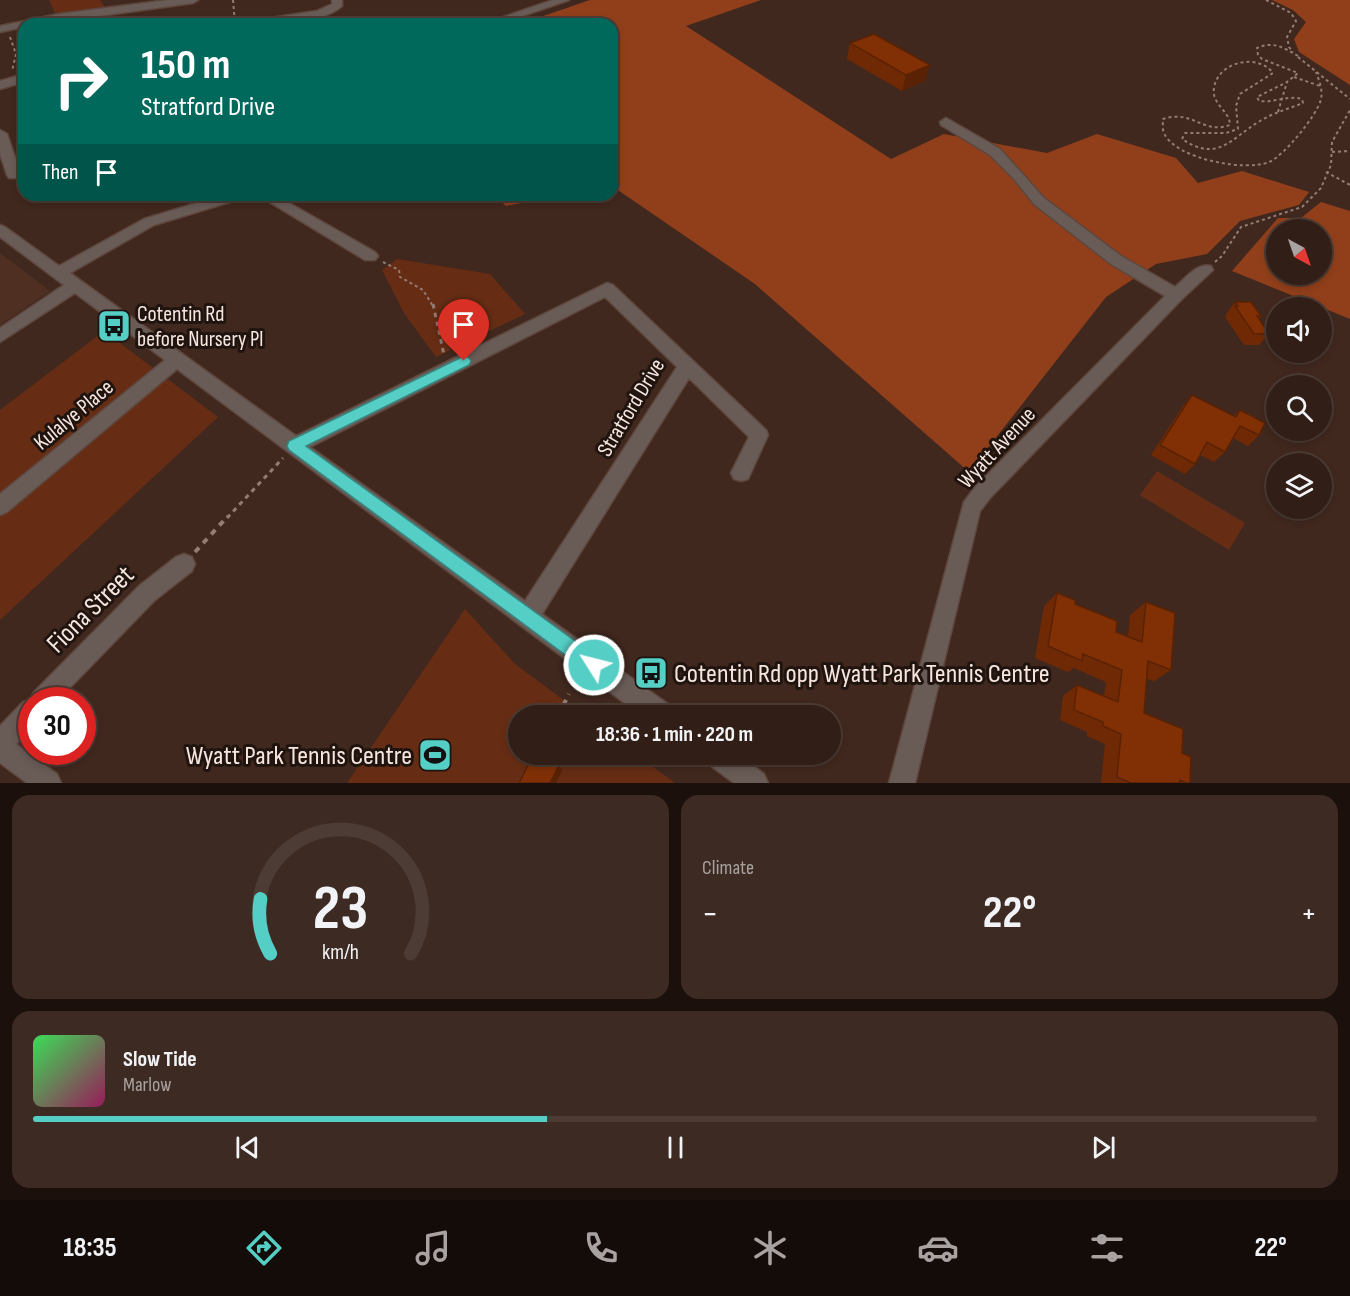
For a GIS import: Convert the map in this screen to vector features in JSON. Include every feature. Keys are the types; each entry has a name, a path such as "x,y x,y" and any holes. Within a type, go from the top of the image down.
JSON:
{"street":[{"path":"58,18 163,2 193,0"},
{"path":"291,18 324,13 338,6 337,0"},
{"path":"507,18 564,0"},
{"path":"3,28 18,25"},
{"path":"946,122 995,152 1019,176 1039,201 1116,260 1176,295"},
{"path":"0,134 12,175"},
{"path":"58,273 149,222 218,201"},
{"path":"275,201 370,256"},
{"path":"0,230 648,705"},
{"name":"Wyatt Avenue","path":"902,783 971,508 982,492 1176,295 1205,270"},
{"path":"0,336 75,285"},
{"name":"Stratford Drive","path":"294,446 607,290 687,366 528,616"},
{"name":"Kulalye Place","path":"0,506 177,360"},
{"path":"687,366 759,435 741,473"},
{"name":"Fiona Street","path":"55,687 147,593 184,564"},
{"path":"0,743 18,725"},
{"path":"0,748 48,783"},
{"path":"731,765 755,783"}],"path":[{"path":"233,0 234,18"},
{"path":"1266,0 1291,13 1296,21 1287,37 1289,47 1316,72 1350,98"},
{"path":"3,28 16,54 5,84"},
{"path":"1298,56 1285,48 1269,43 1261,44 1257,48 1258,56 1298,73 1287,82 1257,97 1266,103 1296,96 1302,99 1303,103 1257,122 1223,148 1202,149 1189,145 1182,139 1185,133 1231,134 1238,129 1240,123 1235,109 1236,100 1241,93 1273,73 1267,65 1246,61 1236,63 1226,70 1214,85 1214,99 1230,120 1230,125 1216,129 1205,126 1185,114 1174,113 1163,119 1161,126 1163,134 1201,157 1223,164 1247,166 1269,162 1281,154 1321,101 1316,72"},
{"path":"1294,77 1320,86"},
{"path":"1278,112 1287,82"},
{"path":"1205,270 1222,256 1241,227 1302,207 1321,188 1331,165 1332,142 1350,110"},
{"path":"1332,152 1350,151"},
{"path":"1326,172 1350,185"},
{"path":"370,256 399,270 400,277 417,283 432,298 447,370"},
{"path":"184,564 294,446"},
{"path":"564,705 569,694"}],"shaded area":[{"path":"49,0 100,0 105,7 55,13"},
{"path":"590,0 761,0 686,26 891,159 944,134 1047,153 1097,134 1176,158 1198,183 1242,171 1309,192 1299,205 1240,221 1207,254 1156,264 1106,297 969,472 755,284 618,190 618,18 538,18"},
{"path":"1272,0 1350,0 1350,85 1299,52 1294,39 1306,22 1293,10"},
{"path":"501,201 531,201 506,206"},
{"path":"1321,202 1350,211 1350,319 1332,312 1332,297 1296,297 1266,285 1332,285 1332,219 1278,218 1301,218"},
{"path":"1266,232 1266,285 1232,271"},
{"path":"0,253 50,291 0,325"},
{"path":"397,259 490,274 525,314 436,357 404,313 382,270"},
{"path":"104,331 218,417 0,620 0,410"},
{"path":"1157,471 1245,523 1229,550 1140,495"},
{"path":"465,609 515,664 570,705 508,705 508,765 651,765 675,783 347,783"}],"building":[{"path":"874,34 930,65 906,75 850,43"},
{"path":"1235,302 1251,302 1261,316 1257,316 1266,330 1266,334 1254,334 1235,306 1238,306"},
{"path":"1192,395 1236,417 1240,410 1265,423 1259,435 1240,426 1225,452 1207,442 1195,464 1160,445"},
{"path":"1057,593 1075,600 1075,604 1117,621 1116,632 1142,642 1146,602 1175,613 1171,670 1148,661 1144,713 1183,729 1182,753 1191,757 1190,783 1180,780 1179,783 1131,783 1117,777 1121,734 1103,726 1103,722 1074,710 1077,685 1118,702 1122,670 1083,654 1082,661 1048,646"},
{"path":"528,765 559,765 550,783 519,783"}],"place":[{"name":"Cotentin Rd before Nursery Pl","path":"114,326"},
{"name":"Cotentin Rd opp Wyatt Park Tennis Centre","path":"651,673"},
{"name":"Wyatt Park Tennis Centre","path":"435,755"}],"route":[{"path":"464,361 294,446 594,665"}]}
